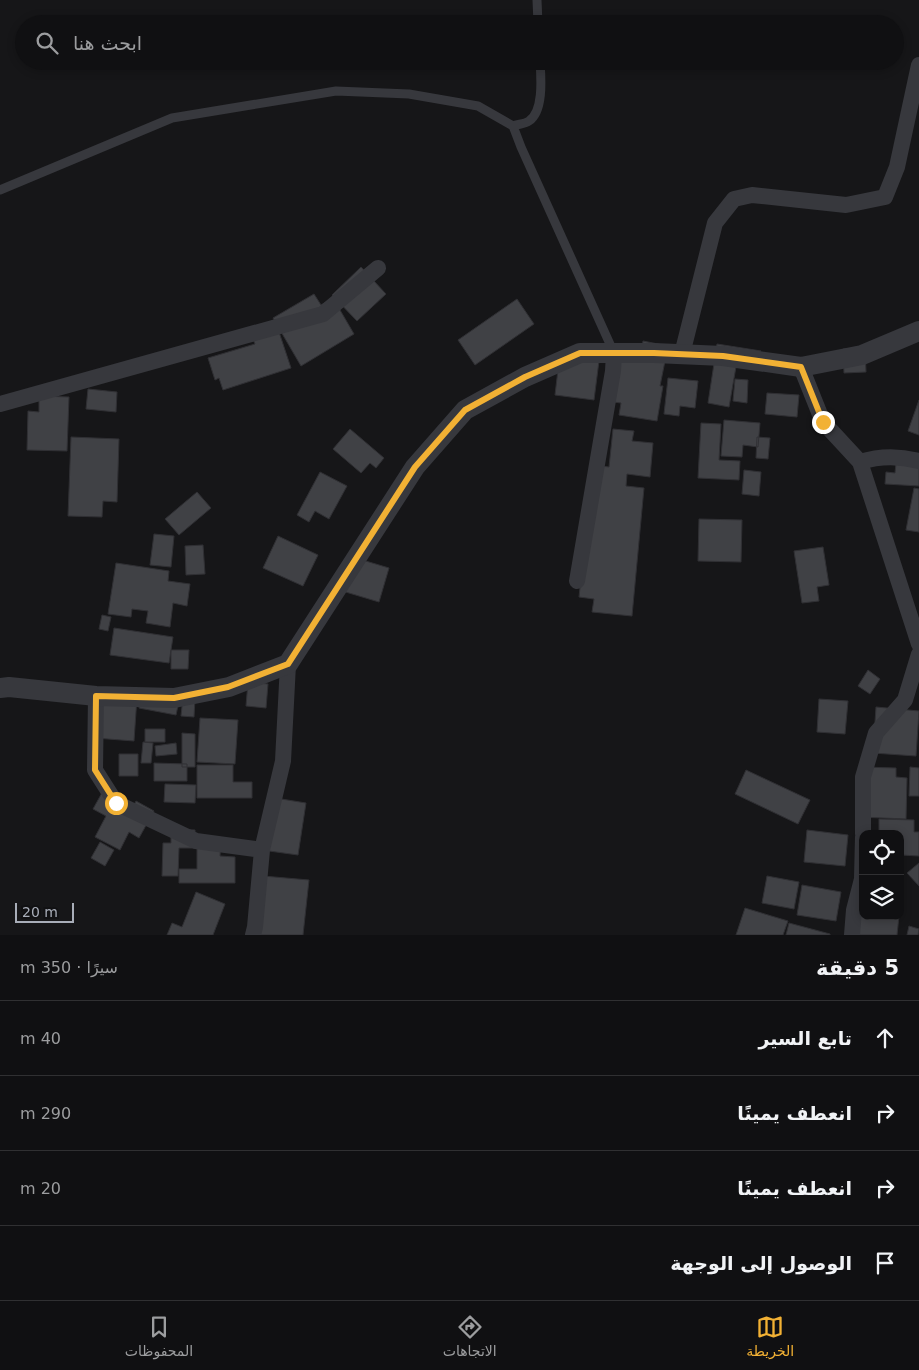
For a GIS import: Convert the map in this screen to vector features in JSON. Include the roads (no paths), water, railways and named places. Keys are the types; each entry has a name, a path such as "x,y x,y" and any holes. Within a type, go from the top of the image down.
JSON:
{"street":[{"path":"682,354 715,223 734,199 752,196 846,205 886,197 897,167 919,65"},
{"path":"0,404 323,314 378,268"},
{"path":"253,935 262,850 283,761 288,664 415,467 465,410 525,377 580,353 723,356 801,367 862,354 919,331"},
{"path":"577,581 613,371 614,353"},
{"path":"801,367 823,422 860,462 919,644"},
{"path":"860,462 876,457 919,461"},
{"path":"863,830 863,777 876,733 905,700 919,654"},
{"path":"0,688 9,687 96,696 174,698 228,687 288,664"},
{"path":"96,696 95,770 116,803 196,841 262,850"},
{"path":"852,935 854,910 862,875"}],"lane":[{"path":"537,0 538,15"},
{"path":"513,126 529,121 538,110 540,70"},
{"path":"0,190 172,118 336,91 410,94 478,106 513,126 614,353"}]}
